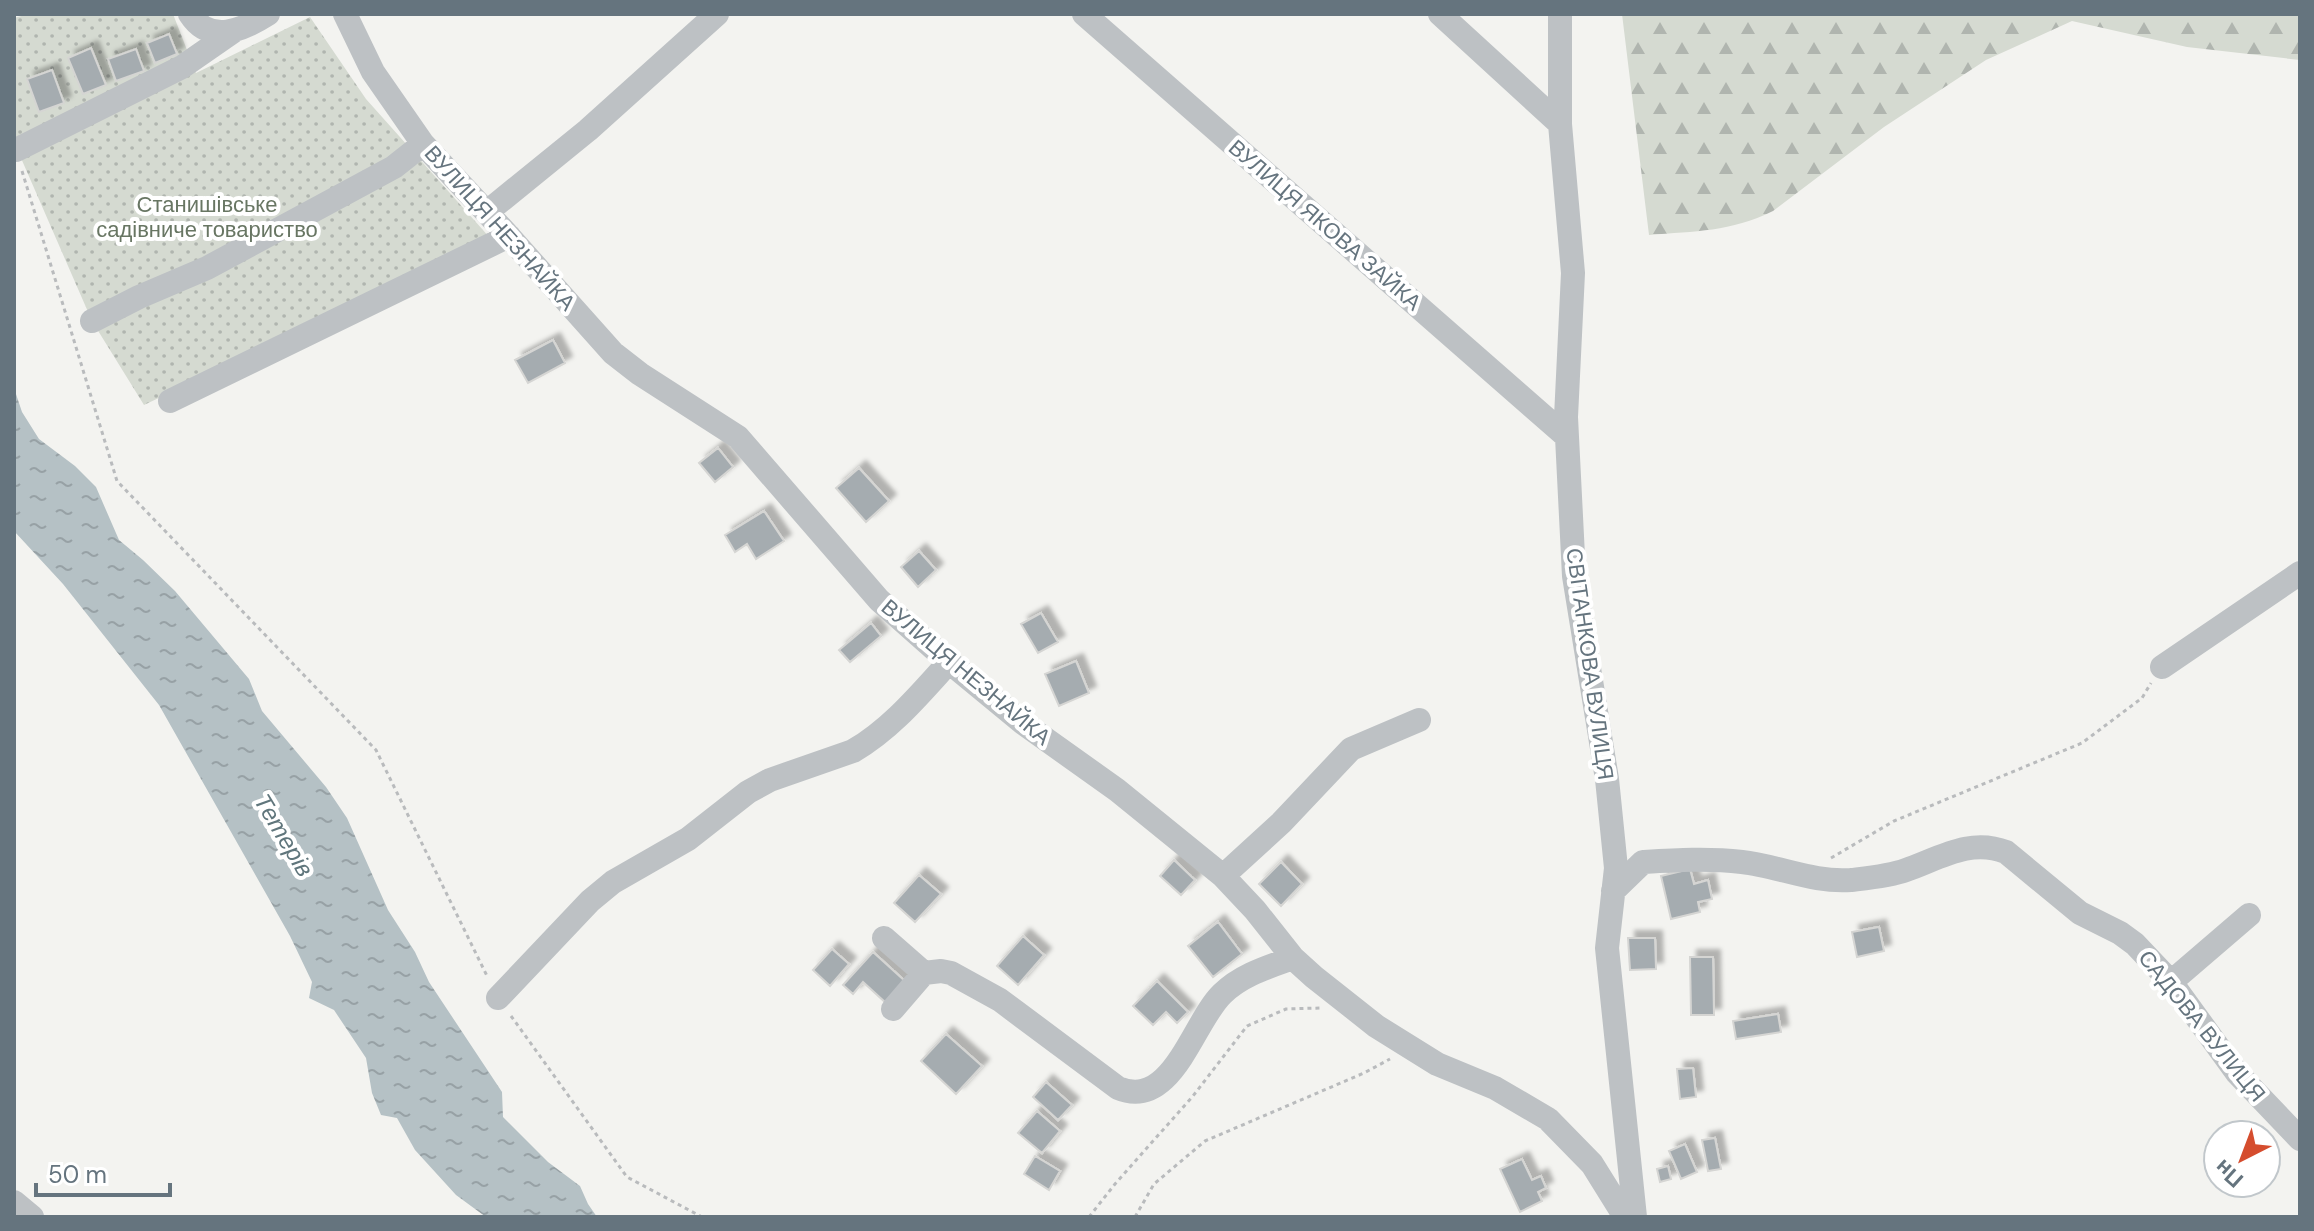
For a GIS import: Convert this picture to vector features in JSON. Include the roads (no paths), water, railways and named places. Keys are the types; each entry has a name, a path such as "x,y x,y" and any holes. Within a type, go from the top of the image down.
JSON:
{"street":[{"path":"16,150 161,78 231,33 268,14"},
{"name":"ВУЛИЦЯ НЕЗНАЙКА","path":"345,14 373,72 423,144 613,353 738,437 879,600 1023,723 1117,790 1223,876 1293,958 1352,1008 1437,1064 1495,1088 1548,1119 1592,1164 1625,1217"},
{"path":"487,212 588,130 717,14"},
{"name":"ВУЛИЦЯ ЯКОВА ЗАЙКА","path":"1084,14 1566,436"},
{"path":"1440,14 1560,124"},
{"name":"СВІТАНКОВА ВУЛИЦЯ","path":"1560,14 1560,124 1573,273 1566,436 1574,576 1607,779 1616,868 1607,948 1635,1217"},
{"path":"194,20 218,33 231,33"},
{"path":"194,20 203,46 201,55"},
{"path":"92,321 207,268 394,167 423,144"},
{"path":"170,401 509,236"},
{"path":"2162,667 2300,573"},
{"path":"498,998 590,901 613,882 688,839 748,792 770,780 864,745 917,698 949,662"},
{"path":"1223,876 1281,823 1351,749 1419,720"},
{"name":"САДОВА ВУЛИЦЯ","path":"1613,891 1643,862 1728,860 1833,880 1902,871 1977,845 1993,847 2006,852 2080,913 2135,944 2171,982 2237,1073 2300,1139"},
{"path":"2171,982 2249,915"},
{"path":"884,938 924,973"},
{"path":"893,1009 924,973 951,973 1024,1017 1105,1080 1135,1093 1153,1087 1172,1071 1203,1017 1222,994 1246,976 1293,958"},
{"path":"14,1202 32,1217"}],"water":[{"name":"Тетерів","path":"14,388 22,412 39,439 75,466 96,487 119,540 175,591 249,679 262,711 326,787 347,818 388,910 415,952 429,982 502,1092 503,1117 548,1162 580,1186 597,1217 486,1217 456,1195 415,1150 397,1118 381,1115 372,1093 366,1058 334,1010 309,998 312,982 290,936 159,705 63,584 14,531"}],"park label":[{"name":"Станишівське садівниче товариство","path":"207,216"}]}
